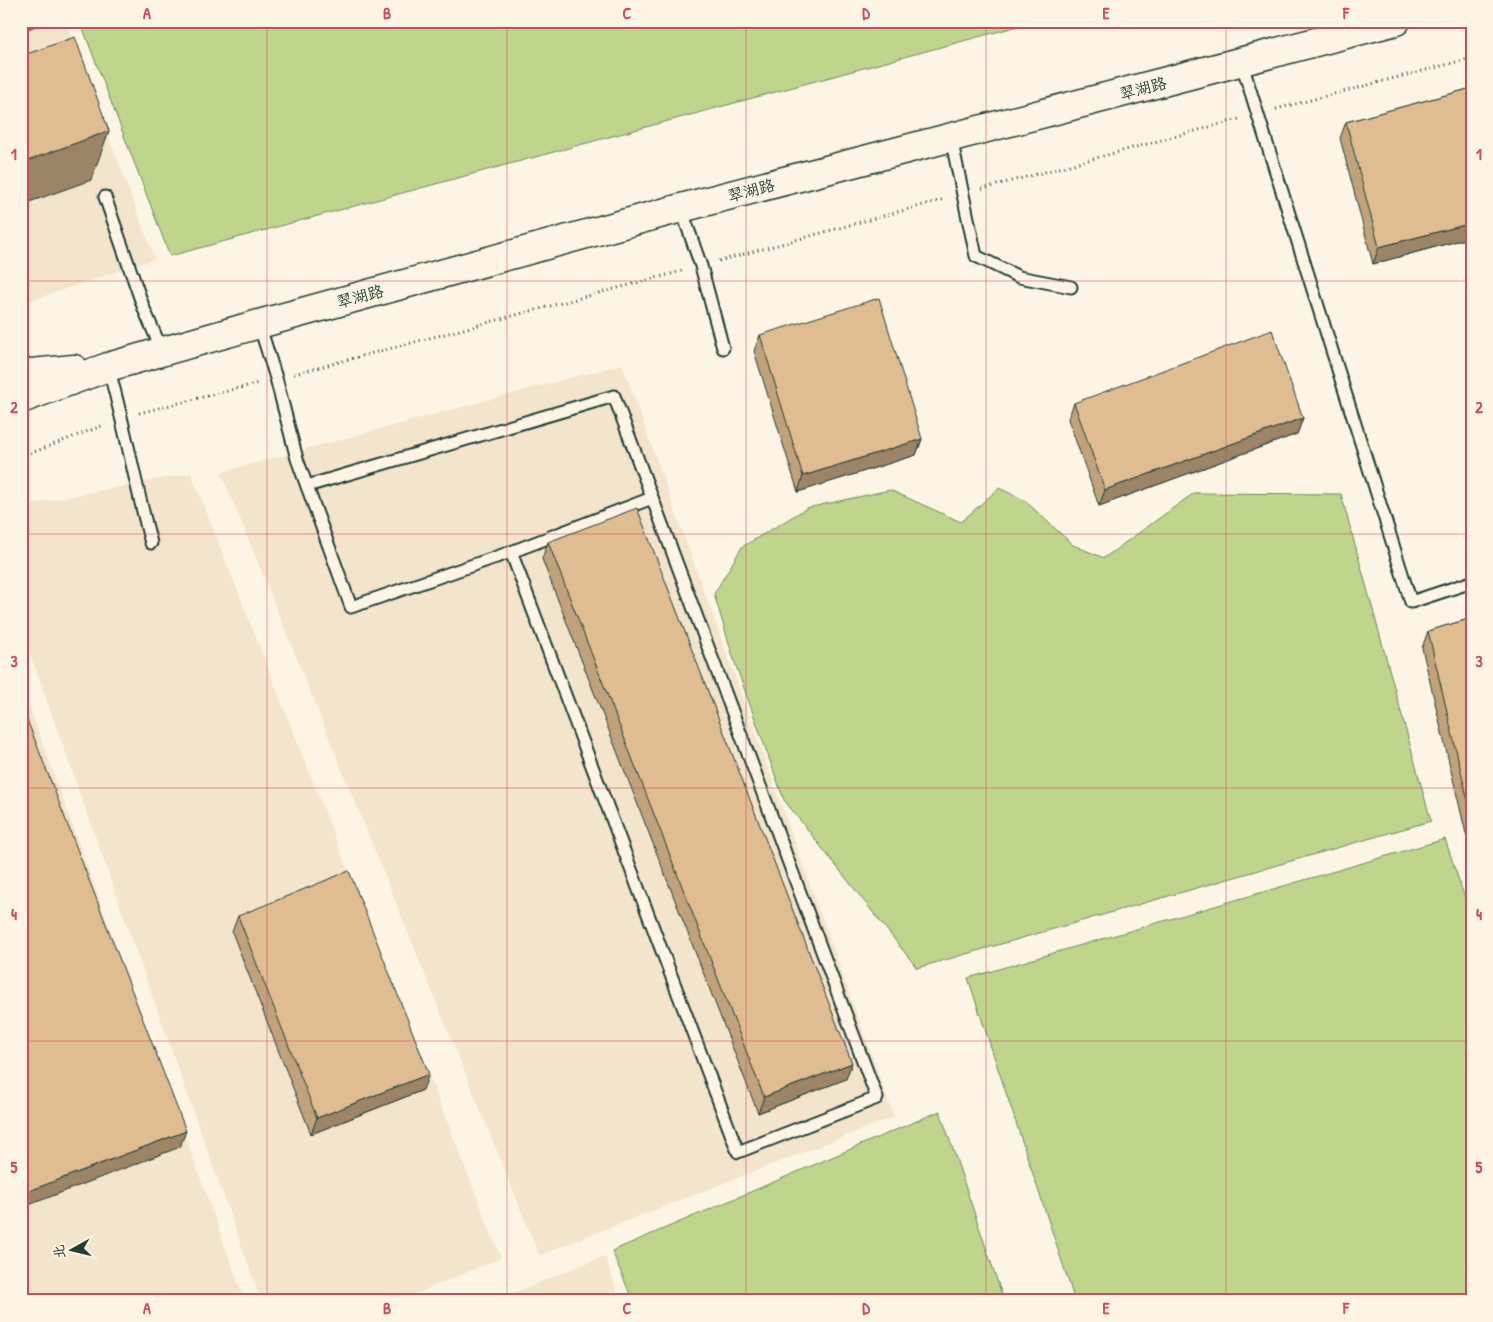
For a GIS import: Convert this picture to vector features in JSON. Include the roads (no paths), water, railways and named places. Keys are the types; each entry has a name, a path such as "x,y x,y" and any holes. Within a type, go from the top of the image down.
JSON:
{"street":[{"name":"翠湖路","path":"21,399 108,367 259,324 681,208 1396,21"},
{"name":"翠湖路","path":"21,374 108,367"}],"lane":[{"path":"1241,61 1256,114 1411,602 1472,582"},
{"path":"951,138 976,256 1019,277 1071,287"},
{"path":"105,197 144,309 163,352"},
{"path":"681,208 701,266 723,348"},
{"path":"259,324 276,378 297,459 351,607 512,552 652,498"},
{"path":"108,367 123,417 138,498 151,543"},
{"path":"307,486 614,396 877,1098 738,1152 512,552"}]}
